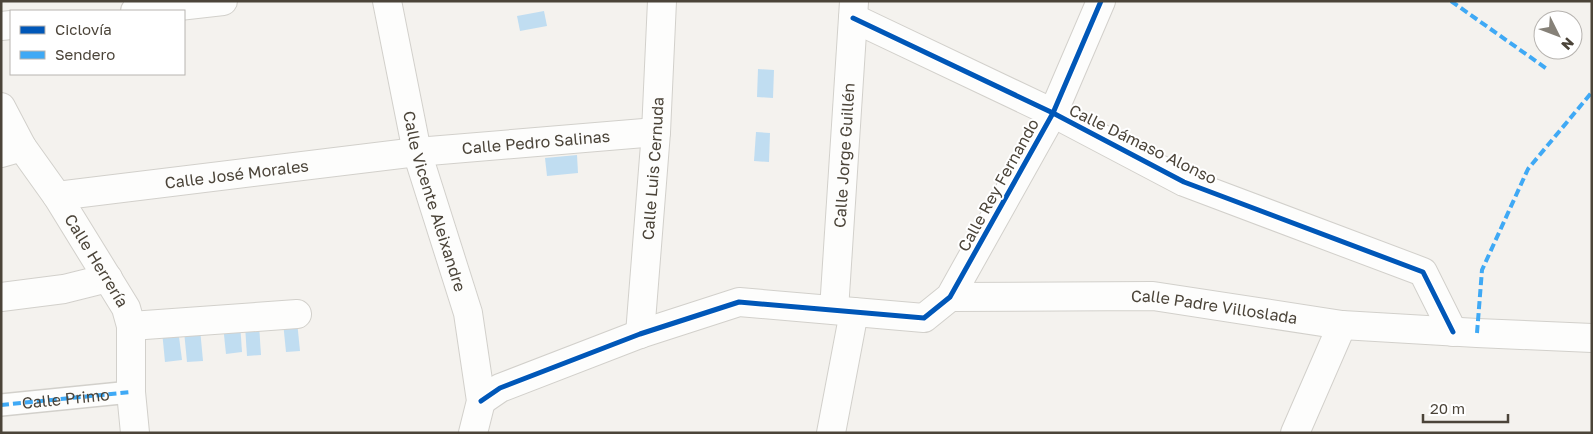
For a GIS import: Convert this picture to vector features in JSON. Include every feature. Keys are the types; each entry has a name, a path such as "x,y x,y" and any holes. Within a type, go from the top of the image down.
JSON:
{"street":[{"path":"144,10 224,1"},
{"name":"Calle Vicente Aleixandre","path":"387,1 417,152 468,313 481,401"},
{"name":"Calle Luis Cernuda","path":"640,334 656,132 662,1"},
{"name":"Calle Rey Fernando","path":"950,297 1053,113 1101,1"},
{"name":"Calle Dámaso Alonso","path":"854,10 1184,182 1422,272 1465,332"},
{"name":"Calle Jorge Guillén","path":"831,433 844,311 854,10"},
{"name":"Calle Herrería","path":"1,107 12,150 57,196 126,308 131,326 131,392 135,433"},
{"name":"Calle Pedro Salinas","path":"417,152 656,132"},
{"name":"Calle José Morales","path":"57,196 417,152"},
{"path":"1,297 64,289 108,278"},
{"name":"Calle Padre Villoslada","path":"950,297 1153,296 1342,325 1592,338"},
{"path":"473,433 481,401 500,388 640,334 739,302 924,318 950,297"},
{"path":"131,326 297,314"},
{"path":"1295,433 1342,325"},
{"name":"Calle Primo","path":"1,405 131,392"}],"water":[{"path":"544,11 547,26 520,31 517,16"},
{"path":"758,69 774,70 773,98 757,97"},
{"path":"756,132 770,133 769,162 754,161"},
{"path":"577,155 578,173 547,176 545,158"},
{"path":"297,321 300,351 286,352 283,322"},
{"path":"240,323 242,352 226,354 223,325"},
{"path":"259,325 261,355 247,356 245,326"},
{"path":"178,329 182,360 165,362 162,331"},
{"path":"200,329 203,361 187,362 184,331"}],"marked path":[{"path":"1451,1 1547,69"},
{"path":"1477,333 1482,270 1528,169 1592,92"},
{"path":"1,405 131,392"}],"cycle path":[{"path":"481,401 500,388 640,334 739,302 924,318 950,297 1053,113 1101,1"},
{"path":"853,18 1053,113 1184,182 1423,272 1453,332"}]}
